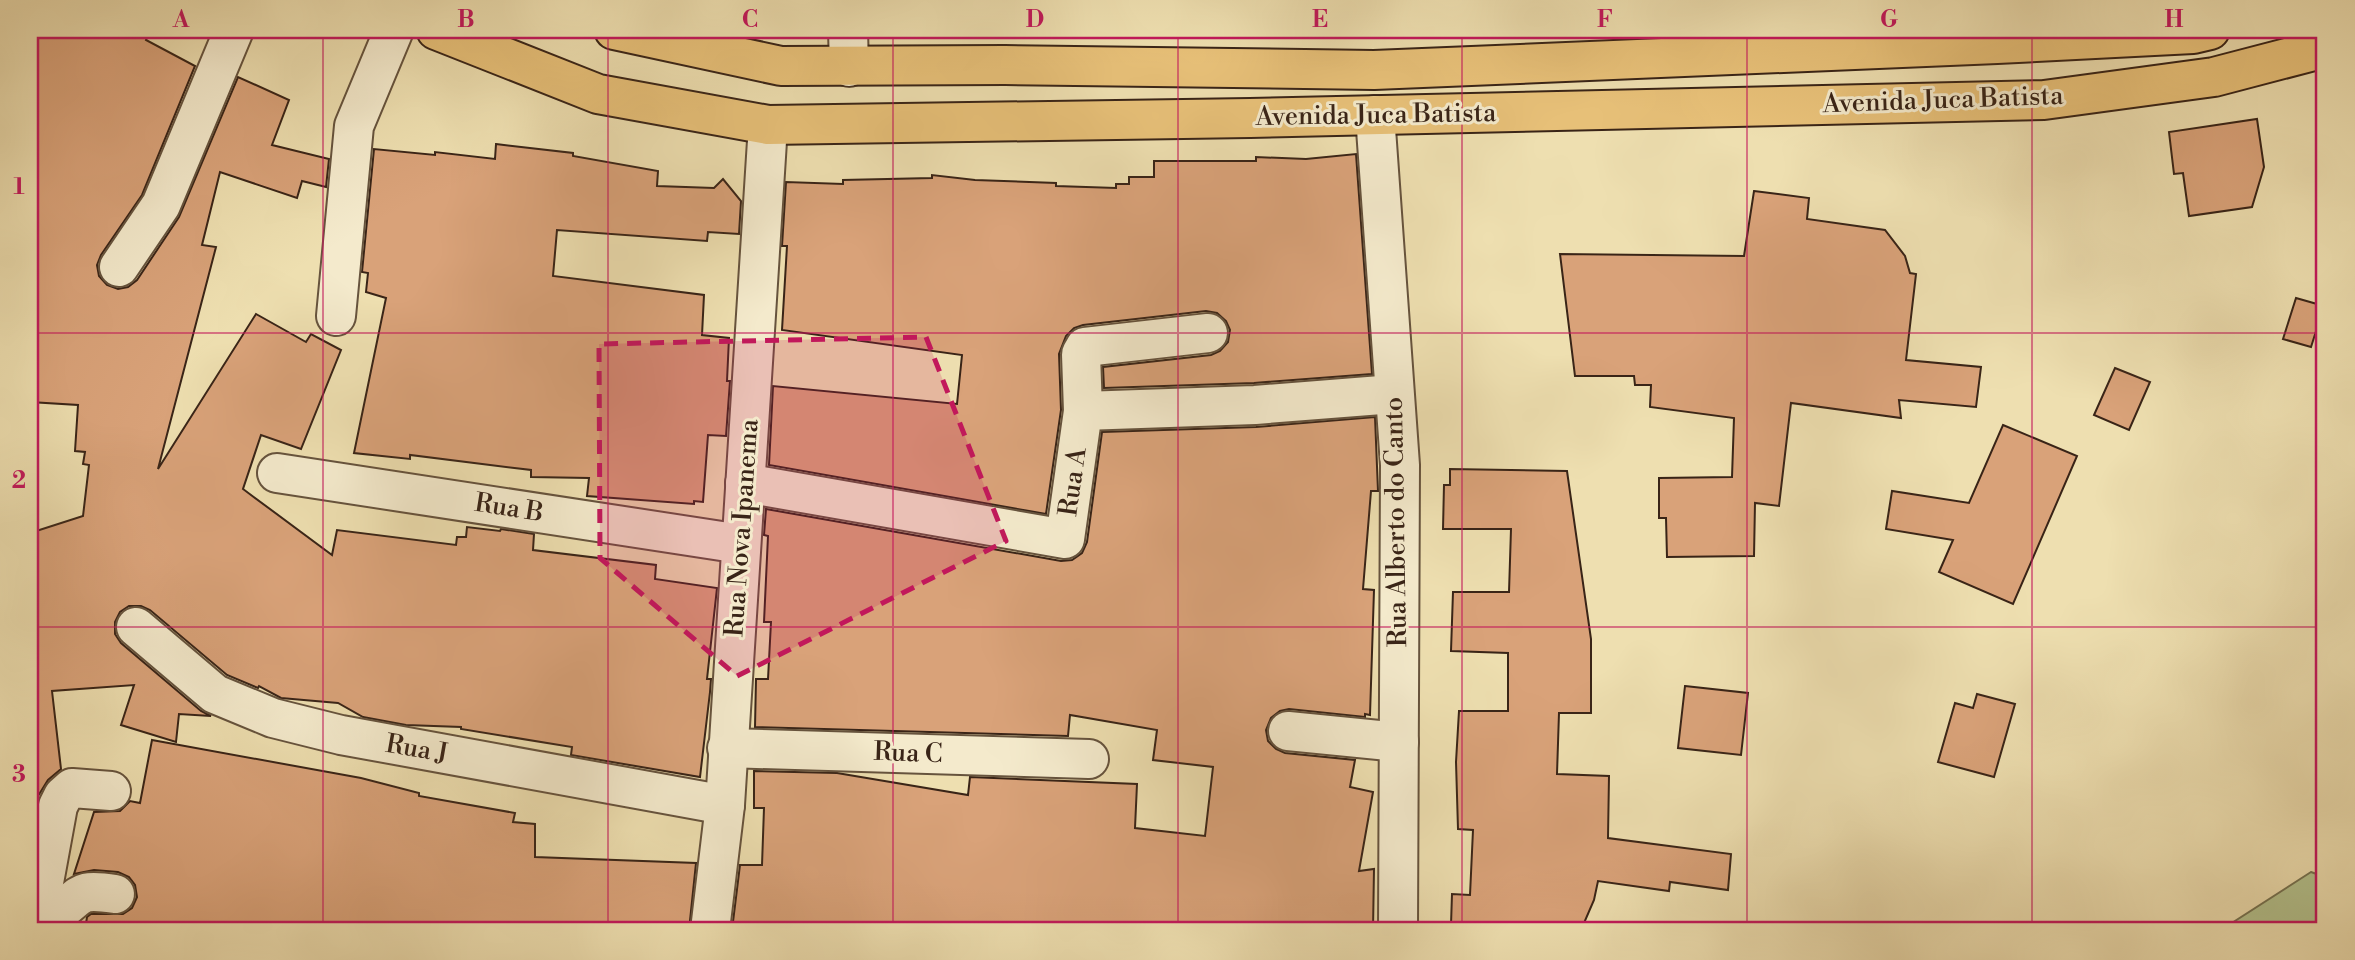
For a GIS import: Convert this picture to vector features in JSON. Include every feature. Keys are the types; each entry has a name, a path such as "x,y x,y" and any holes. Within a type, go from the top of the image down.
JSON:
{"main road":[{"name":"Avenida Juca Batista","path":"436,30 598,94 768,125 2044,100 2214,77 2325,48"},
{"name":"Avenida Juca Batista","path":"614,30 781,66 1004,65 1374,70 1997,44 2193,34 2210,30"}],"street":[{"path":"119,267 161,205 234,30"},
{"path":"336,316 354,126 394,30"},
{"path":"848,30 849,67"},
{"name":"Rua Alberto do Canto","path":"1376,115 1399,465 1398,930"},
{"name":"Rua Nova Ipanema","path":"710,930 725,805 768,125"},
{"path":"1083,411 1081,355 1085,347 1208,333"},
{"name":"Rua A","path":"745,483 1065,539 1083,411 1255,405 1394,394"},
{"name":"Rua B","path":"277,473 741,544"},
{"name":"Rua J","path":"136,627 215,694 273,718 354,738 725,805"},
{"path":"1288,731 1399,742"},
{"name":"Rua C","path":"727,748 1089,759"},
{"path":"111,791 72,789 63,796 58,806 34,914 55,915 82,892 115,894"}],"highlighted area":[{"path":"926,337 1006,541 737,676 600,558 599,344"}],"green space":[{"path":"2311,872 2325,877 2325,930 2221,930"}],"building":[{"path":"30,30 150,30 146,40 195,66 142,195 101,255 97,265 99,276 107,285 118,289 128,287 137,280 179,217 238,77 289,100 272,145 329,159 326,187 302,181 297,198 220,172 202,245 216,247 158,469 256,314 306,342 311,334 341,350 301,449 261,435 243,489 332,555 337,530 456,545 457,537 466,537 467,527 501,529 534,534 533,550 656,565 655,579 717,588 707,679 711,679 710,692 700,777 571,755 572,747 461,727 406,725 363,717 338,703 281,698 259,686 258,688 227,675 150,610 141,606 129,606 120,612 115,622 115,634 121,643 201,711 211,716 179,714 176,742 121,725 134,685 52,691 61,769 48,780 38,796 30,839 30,533 83,516 89,465 83,464 85,452 75,451 78,405 30,402"},
{"path":"2257,119 2264,167 2252,207 2189,216 2183,173 2174,174 2169,132"},
{"path":"496,144 573,153 573,156 658,171 657,186 714,188 723,179 741,201 739,234 708,232 707,241 557,230 553,276 704,295 702,335 729,338 727,381 730,381 726,436 708,435 703,502 694,501 694,504 587,496 589,478 531,477 531,470 410,455 410,459 354,453 386,298 366,292 368,273 362,272 374,149 495,159"},
{"path":"1356,154 1372,374 1254,383 1104,388 1103,367 1211,355 1220,351 1228,342 1230,330 1226,321 1217,313 1206,311 1083,325 1074,328 1066,336 1059,354 1061,410 1046,514 769,465 773,386 957,404 962,355 782,330 787,246 782,246 786,182 843,184 843,180 932,178 932,175 975,180 1056,183 1056,186 1116,188 1116,184 1129,184 1129,177 1154,177 1154,161 1256,161 1256,157 1306,159"},
{"path":"1754,191 1809,198 1807,219 1885,230 1905,256 1910,273 1916,274 1906,360 1981,367 1976,407 1899,400 1901,418 1791,403 1779,506 1755,503 1754,556 1667,557 1666,518 1659,518 1659,478 1732,477 1734,418 1650,407 1651,385 1635,385 1634,376 1575,376 1560,254 1744,256"},
{"path":"2296,298 2324,306 2311,347 2283,339"},
{"path":"2115,368 2150,382 2129,430 2094,415"},
{"path":"1375,417 1378,491 1371,491 1363,589 1374,590 1370,715 1365,714 1365,717 1289,709 1280,711 1271,718 1266,730 1268,741 1285,753 1355,760 1350,787 1373,792 1359,871 1374,869 1373,930 869,930 821,927 821,930 732,930 740,865 762,865 764,808 754,808 754,771 837,773 968,795 970,777 1137,784 1135,828 1205,836 1213,767 1153,760 1157,730 1070,715 1068,736 755,727 756,679 768,679 771,622 764,622 768,536 764,535 766,509 1061,561 1072,560 1082,553 1087,542 1102,432 1256,427"},
{"path":"2003,425 2077,456 2013,604 1939,572 1953,540 1886,529 1892,491 1969,503"},
{"path":"1450,469 1567,471 1591,639 1591,713 1559,713 1557,774 1609,776 1608,838 1731,854 1728,890 1670,882 1669,891 1598,881 1594,900 1581,930 1464,930 1464,925 1451,925 1452,894 1470,895 1473,830 1458,829 1456,762 1459,711 1508,711 1508,653 1451,651 1453,592 1509,592 1511,529 1443,529 1444,485 1450,485"},
{"path":"1685,686 1748,693 1741,755 1678,748"},
{"path":"1977,694 2015,704 1994,777 1938,762 1955,703 1973,708"},
{"path":"152,740 361,778 419,793 419,796 515,813 513,822 535,824 535,857 696,863 689,930 85,930 87,917 91,914 123,914 132,908 137,897 135,885 129,877 118,872 94,870 74,874 94,812 120,811 130,801 140,803"}]}
